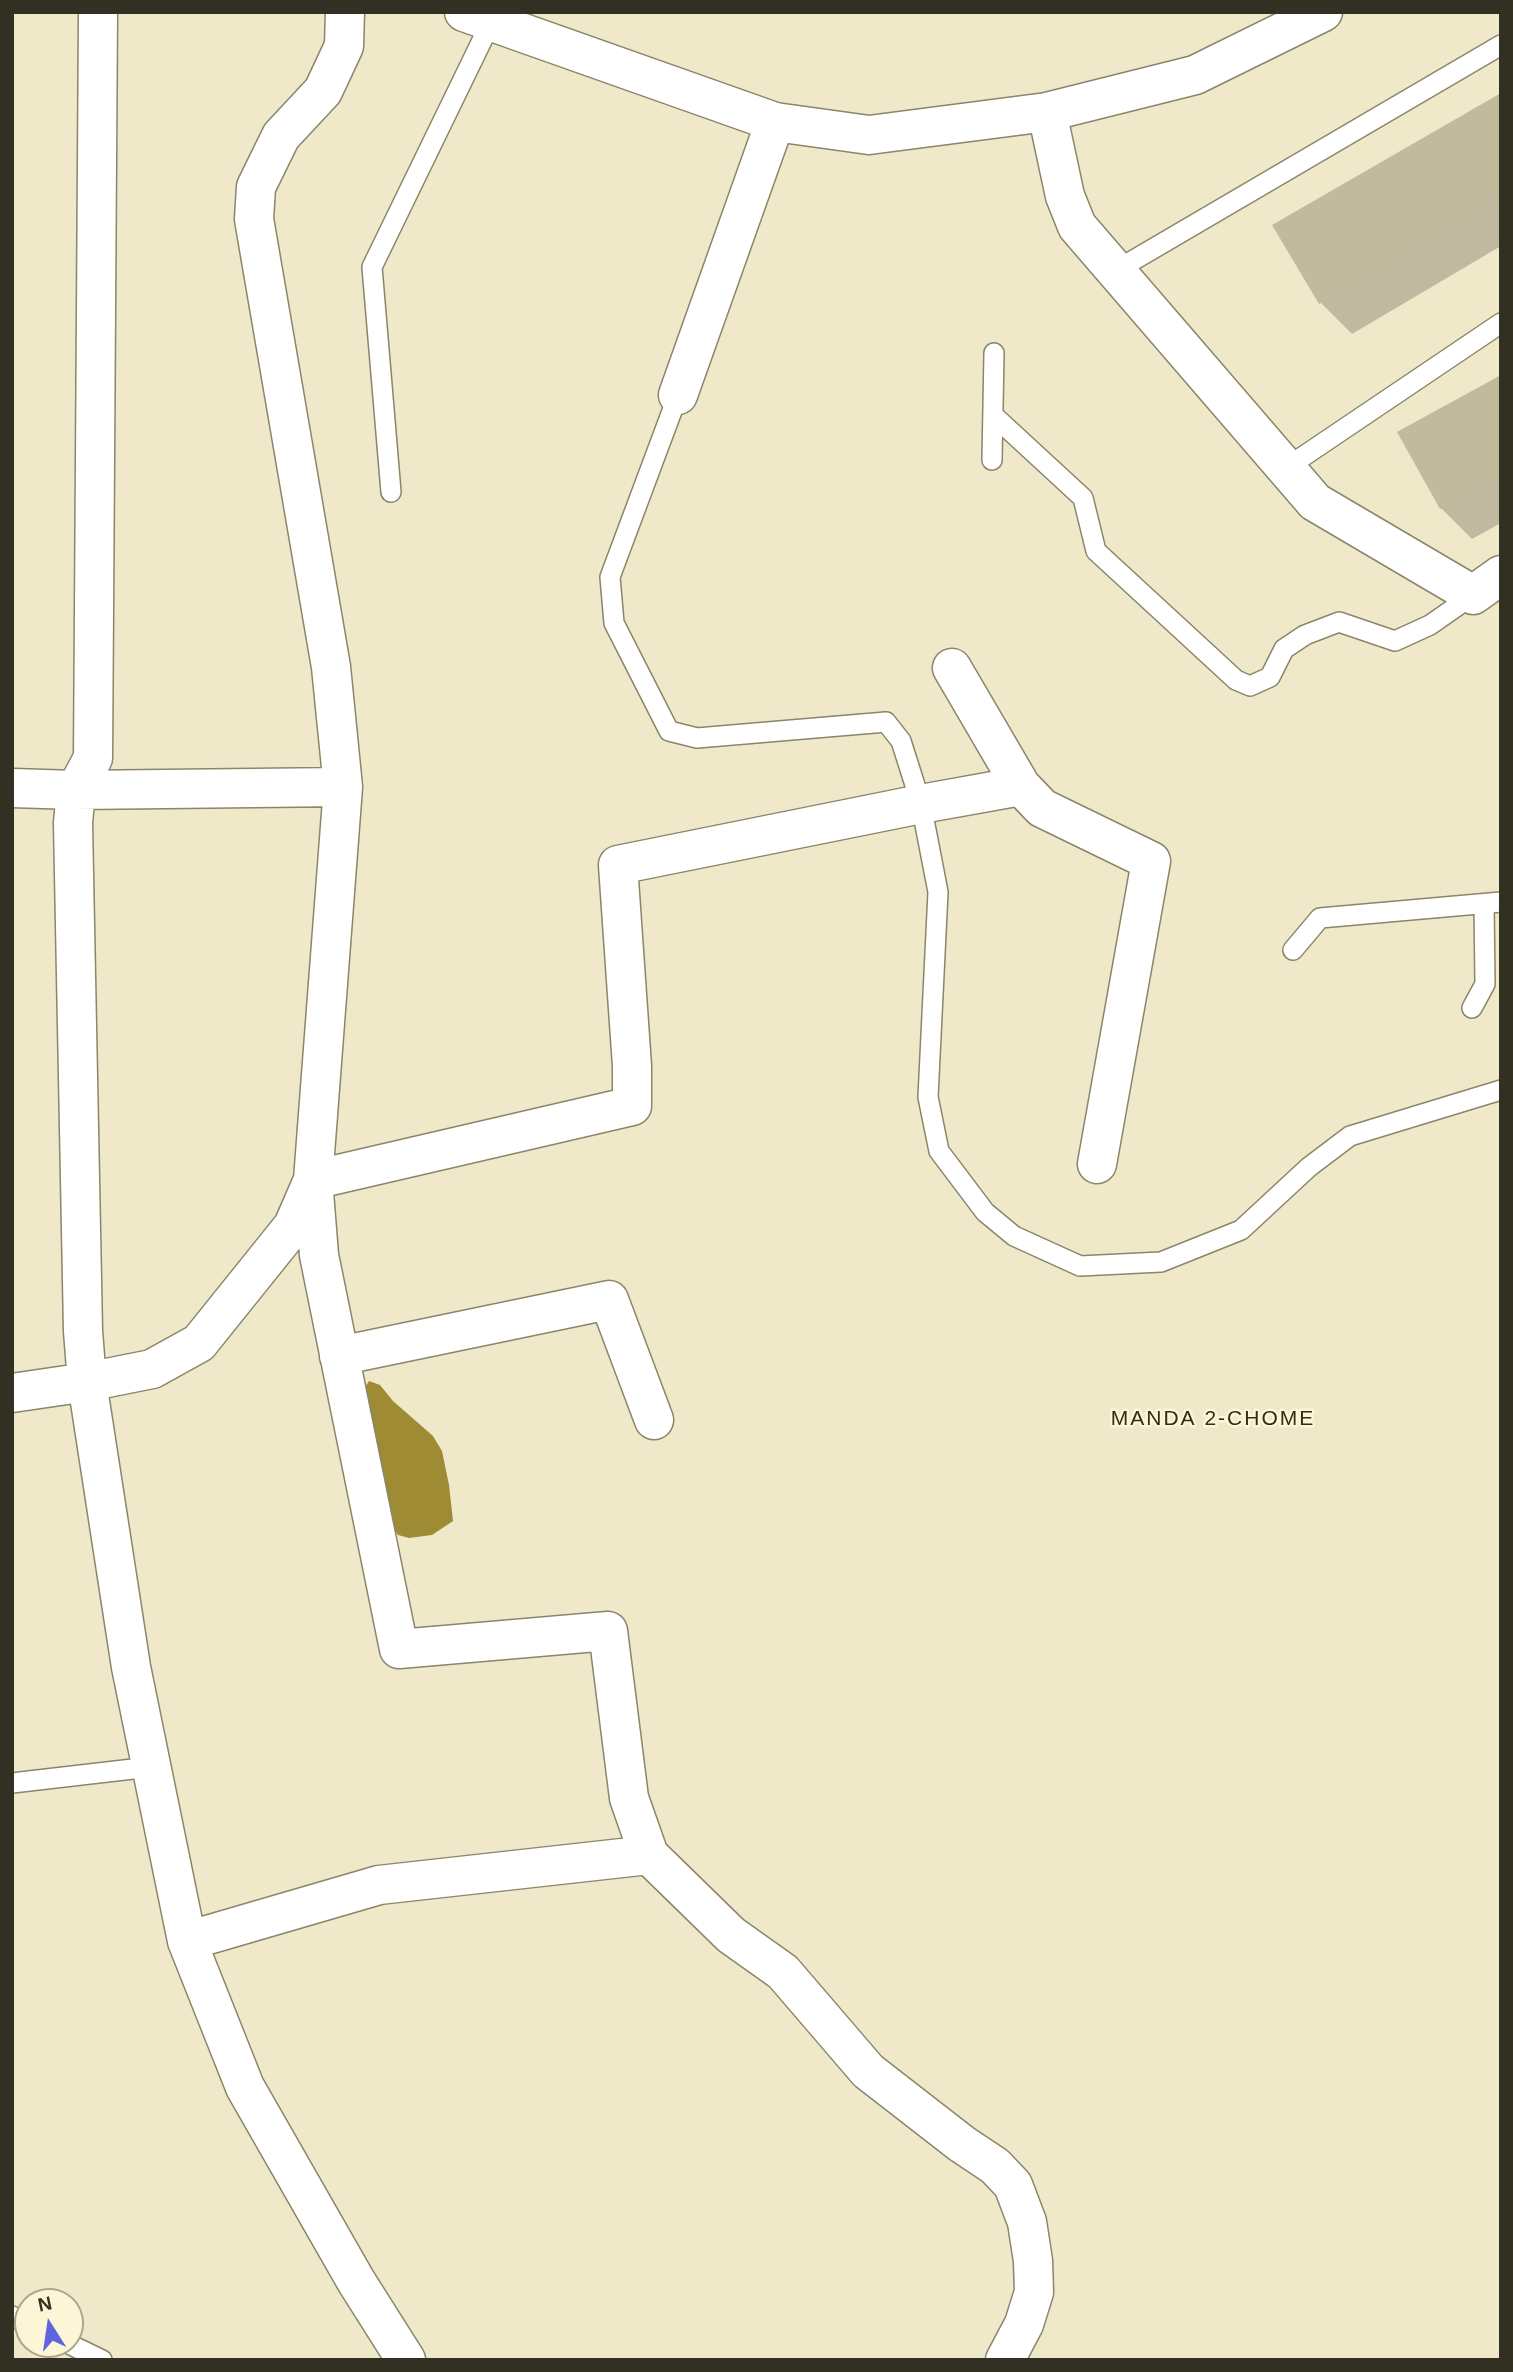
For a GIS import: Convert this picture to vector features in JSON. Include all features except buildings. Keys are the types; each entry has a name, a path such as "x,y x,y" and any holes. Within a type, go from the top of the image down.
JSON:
{"street":[{"path":"98,12 93,758 76,790 73,823 86,1382 131,1667 187,1941 245,2087 356,2281 406,2360"},
{"path":"345,12 344,46 323,91 281,136 256,187 254,219 331,667 343,787 313,1181 318,1255 399,1649 608,1631 629,1798 649,1855 731,1935 783,1972 868,2071 962,2144 995,2166 1013,2185 1027,2222 1034,2292 1024,2324 1005,2360"},
{"path":"477,17 775,122 869,135 1047,112 1195,75 1323,12"},
{"path":"1047,112 1065,196 1077,226 1315,502 1487,585"},
{"path":"678,395 775,122"},
{"path":"952,668 1021,786 1042,808 1152,861 1097,1164"},
{"path":"313,1181 632,1105 632,1066 618,866 1021,786"},
{"path":"12,788 76,790 343,787"},
{"path":"12,1393 152,1369 199,1343 293,1226 313,1181"},
{"path":"339,1356 609,1300 654,1420"},
{"path":"187,1941 379,1885 649,1855"}],"lane":[{"path":"391,492 372,267 477,17"},
{"path":"1115,271 1501,45"},
{"path":"1286,468 1501,323"},
{"path":"992,460 994,353"},
{"path":"678,395 610,577 614,623 669,731 697,737 886,722 901,741 921,804 938,892 928,1097 939,1151 985,1212 1014,1236 1080,1266 1161,1262 1241,1230 1309,1167 1350,1136 1501,1090"},
{"path":"993,415 1083,498 1096,551 1236,680 1251,686 1270,677 1284,649 1306,635 1339,622 1395,641 1430,625 1487,585"},
{"path":"1293,950 1320,918 1492,903 1485,984 1472,1008"},
{"path":"12,1783 150,1767"},
{"path":"84,2351 102,2360"}],"shaded area":[{"path":"369,1381 380,1385 393,1401 433,1436 442,1451 453,1521 432,1535 409,1538 398,1535 390,1525 364,1389"}],"district":[{"name":"MANDA 2-CHOME","path":"1213,1419"}]}
